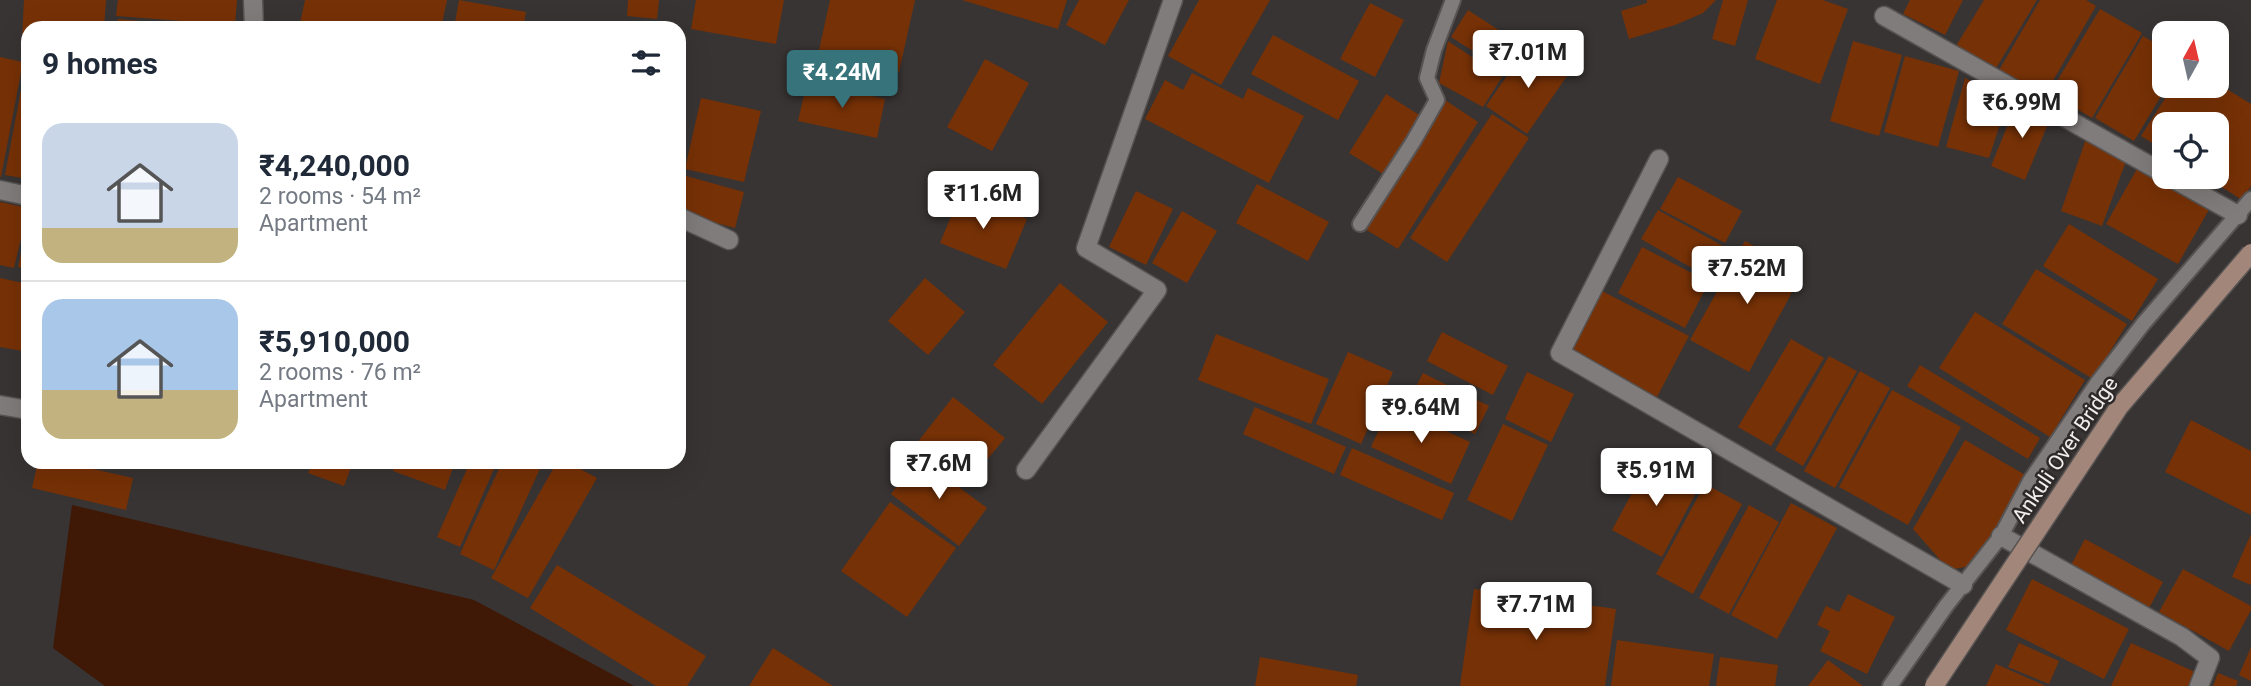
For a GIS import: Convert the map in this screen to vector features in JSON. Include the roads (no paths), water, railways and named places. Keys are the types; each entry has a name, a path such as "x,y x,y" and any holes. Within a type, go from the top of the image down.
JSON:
{"main road":[{"name":"Ankuli Over Bridge","path":"1934,686 2119,407 2251,253"}],"street":[{"path":"253,0 254,21"},
{"path":"1026,470 1157,290 1086,248 1173,0"},
{"path":"1884,16 2152,167"},
{"path":"1659,159 1560,353 1963,585"},
{"path":"2191,189 2238,215"},
{"path":"0,190 21,194"},
{"path":"686,220 729,240"},
{"path":"0,405 21,409"},
{"path":"2001,536 2182,636 2210,658 2199,686"}],"lane":[{"path":"1360,224 1437,100 1427,78 1434,50 1453,0"},
{"path":"1890,686 2001,536 2030,481 2098,382 2143,324 2251,199"}]}
